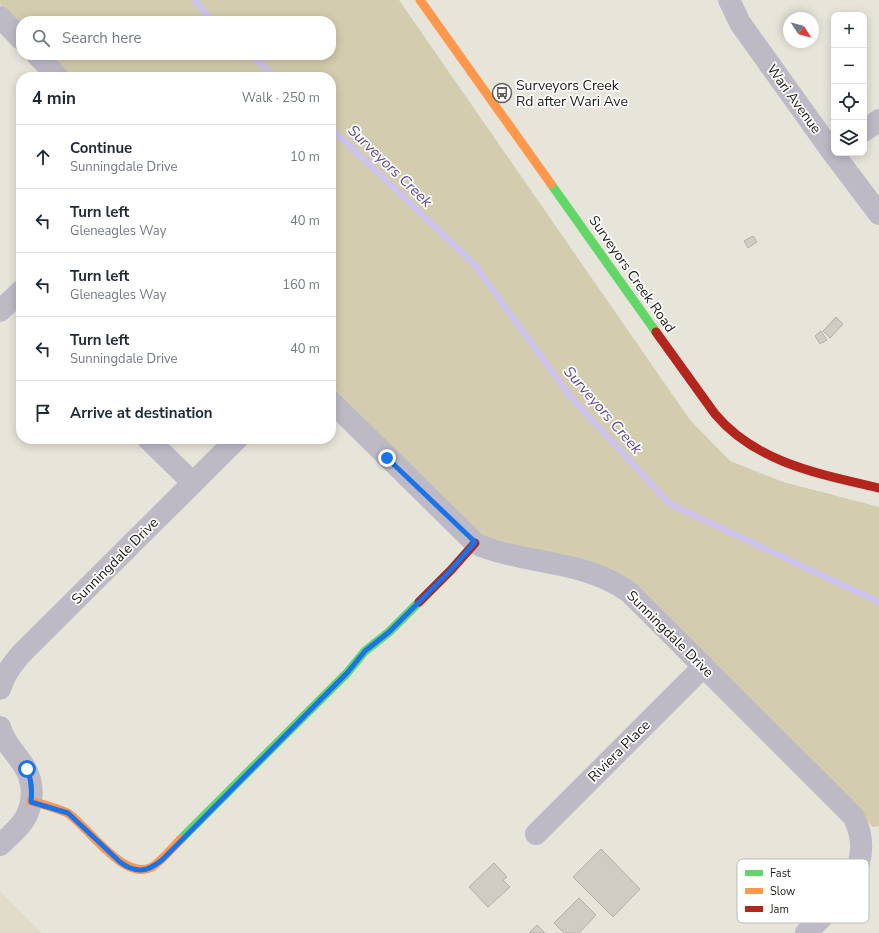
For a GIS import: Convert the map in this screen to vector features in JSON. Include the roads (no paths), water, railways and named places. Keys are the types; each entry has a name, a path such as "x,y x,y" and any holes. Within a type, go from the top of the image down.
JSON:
{"street":[{"name":"Surveyors Creek Road","path":"420,0 695,387 726,426 749,446 779,461 806,471 879,488"},
{"name":"Wari Avenue","path":"729,0 740,23 831,150"},
{"path":"0,17 16,34"},
{"path":"42,60 53,72"},
{"path":"867,129 879,120"},
{"name":"Wari Avenue","path":"835,156 879,214"},
{"name":"Sunningdale Drive","path":"336,407 475,542 492,551 579,569 611,580 638,599 703,667 853,816 863,832 866,849 865,859"},
{"path":"153,444 193,483"},
{"name":"Sunningdale Drive","path":"0,689 9,669 21,654 233,444"},
{"path":"31,802 68,813 128,868 151,873 162,860 347,673 365,651 389,632 475,542"},
{"name":"Riviera Place","path":"536,834 703,667"},
{"path":"0,727 6,741 23,763 29,775 32,791 28,812 21,824 0,845"},
{"name":"Sunningdale Drive","path":"806,933 816,923"}],"waterway":[{"name":"Surveyors Creek","path":"195,0 208,16"},
{"name":"Surveyors Creek","path":"256,60 270,72"},
{"name":"Surveyors Creek","path":"336,133 474,264 570,396 670,504 879,602"}],"place":[{"name":"Surveyors Creek Rd after Wari Ave","path":"502,93"}]}
